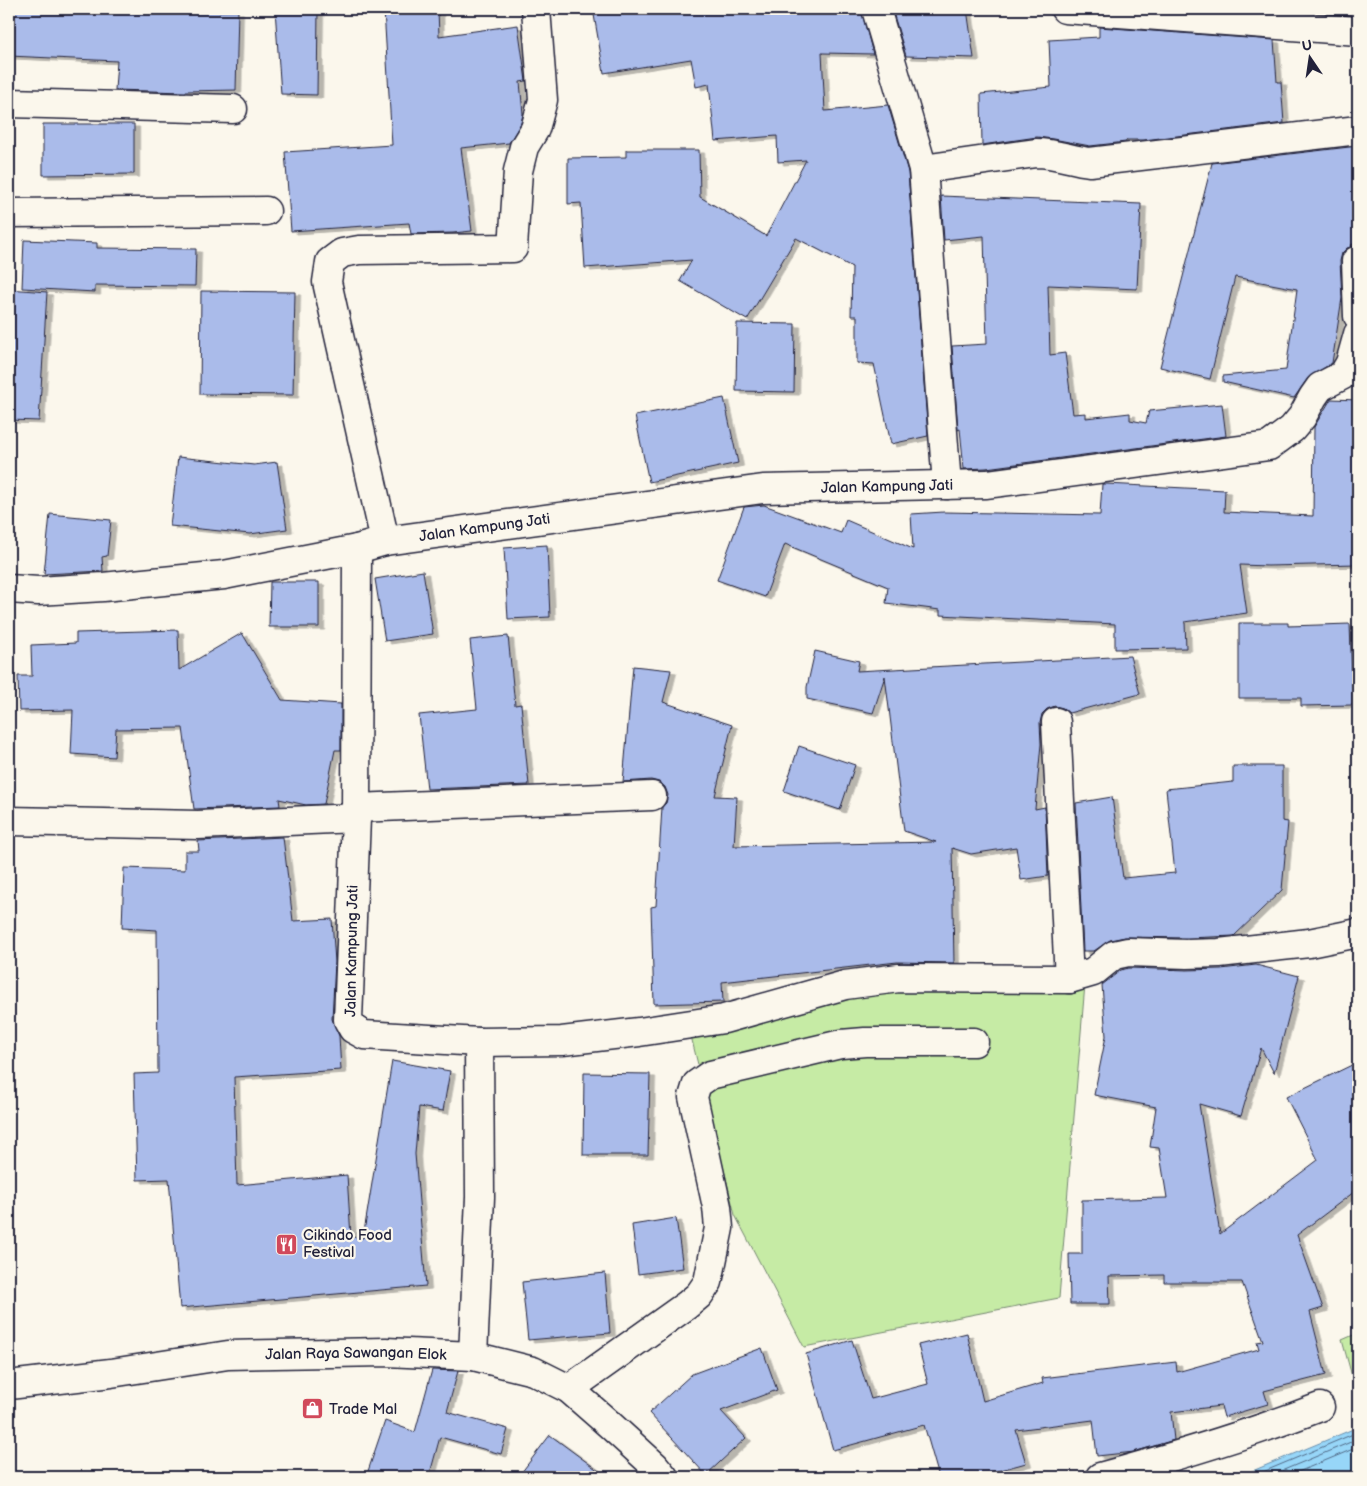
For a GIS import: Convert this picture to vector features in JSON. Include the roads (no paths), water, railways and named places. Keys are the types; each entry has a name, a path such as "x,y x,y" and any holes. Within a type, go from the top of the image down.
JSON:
{"street":[{"path":"385,541 327,282 330,262 342,253 359,250 513,248 518,171 524,147 535,129 543,100 536,9"},
{"path":"876,9 923,168 947,485"},
{"path":"1065,9 1250,15 1358,30"},
{"path":"9,103 233,109"},
{"path":"923,168 1036,153 1090,162 1358,130"},
{"path":"9,213 266,210"},
{"path":"1356,261 1358,316"},
{"name":"Jalan Kampung Jati","path":"9,589 38,590 103,587 224,575 357,549 385,541 763,489 987,484 1269,446 1292,429 1302,417 1312,397 1320,387 1343,375 1350,363 1358,334"},
{"name":"Jalan Kampung Jati","path":"357,549 356,813 348,1020 353,1029 364,1035 479,1042 562,1041 724,1019 845,985 899,978 1069,979 1093,972 1114,955 1128,952 1219,953 1309,943 1358,933"},
{"path":"1056,722 1069,979"},
{"path":"9,821 198,825 356,813 652,796"},
{"path":"473,1356 480,1197 479,1042"},
{"path":"568,1389 687,1305 699,1295 708,1282 718,1228 717,1207 693,1097 697,1084 710,1075 842,1044 865,1042 974,1042"},
{"name":"Jalan Raya Sawangan Elok","path":"9,1385 111,1373 228,1355 386,1352 473,1356 534,1371 568,1389 609,1424 664,1477"},
{"path":"1100,1477 1171,1458 1260,1430 1320,1407"}],"water":[{"path":"1358,1427 1358,1477 1238,1477"}],"place":[{"name":"Cikindo Food Festival","path":"287,1244"},
{"name":"Trade Mal","path":"313,1409"}]}
